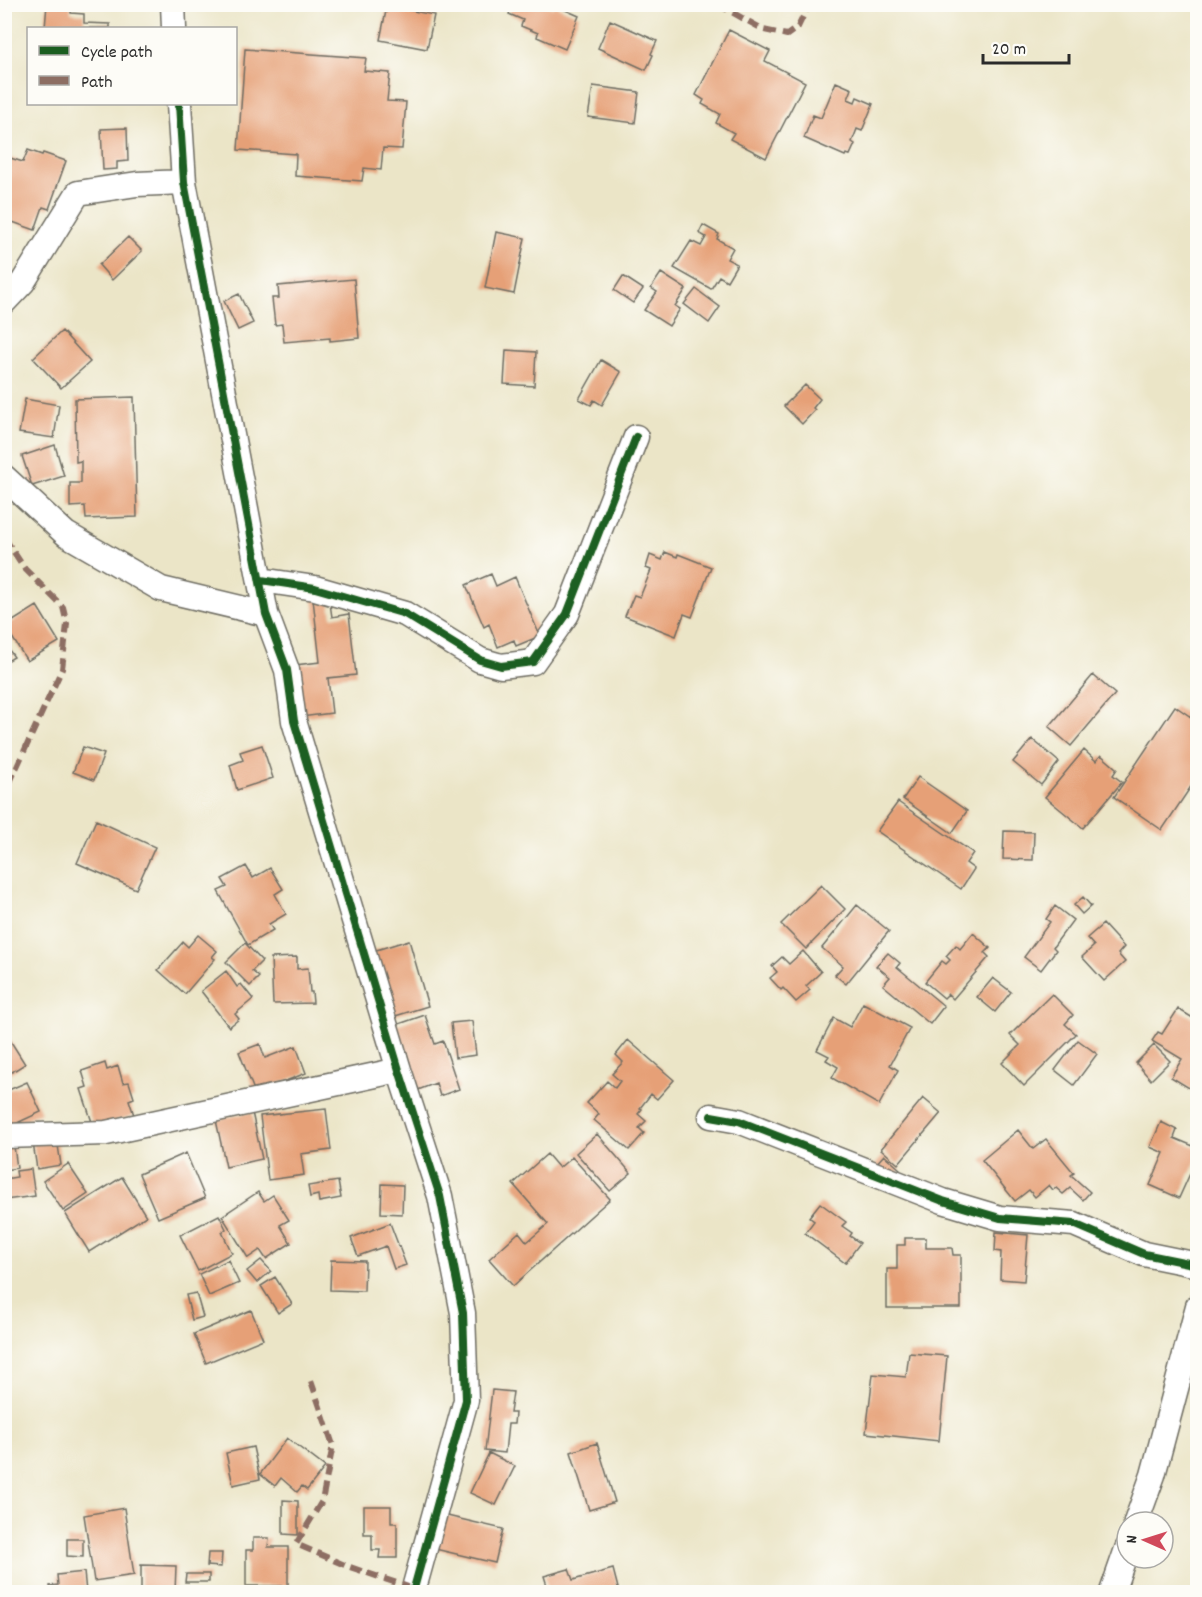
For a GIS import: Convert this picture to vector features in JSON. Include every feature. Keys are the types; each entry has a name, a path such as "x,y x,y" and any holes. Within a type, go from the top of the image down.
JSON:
{"street":[{"path":"173,4 174,27"},
{"path":"179,105 184,182 266,614 287,670 294,721 399,1070 440,1196 463,1313 466,1400 413,1593"},
{"path":"4,302 24,282 78,193 137,184 184,182"},
{"path":"261,580 315,588 405,614 480,660 501,666 533,662 567,614 636,437"},
{"path":"4,477 66,534 161,589 266,614"},
{"path":"4,1136 106,1133 399,1070"},
{"path":"711,1116 739,1121 943,1201 1000,1218 1074,1224 1144,1254 1197,1265"},
{"path":"1140,1510 1153,1475 1197,1306"},
{"path":"1112,1593 1120,1570"}],"building":[{"path":"47,4 71,4 71,13 84,14 84,23 110,24 110,27 45,27"},
{"path":"513,4 543,4 553,8 554,5 579,16 565,49 537,37 538,33 521,26 523,20 509,14"},
{"path":"387,6 434,15 427,49 380,40"},
{"path":"610,20 657,41 646,70 598,48"},
{"path":"729,30 770,51 765,61 805,82 766,158 730,139 734,133 716,123 720,114 702,104 704,100 696,95"},
{"path":"245,49 366,58 364,71 390,73 387,101 406,102 402,149 383,148 381,170 364,168 362,181 295,176 296,154 238,150"},
{"path":"836,82 852,89 848,99 855,102 857,97 873,104 862,131 857,129 852,142 855,144 850,155 845,156 804,138 813,115 821,118"},
{"path":"593,86 639,92 635,123 588,117"},
{"path":"127,128 128,161 117,162 117,169 103,170 101,129"},
{"path":"28,150 66,161 49,209 43,207 35,230 4,219 4,163 7,157 23,162"},
{"path":"703,225 719,234 717,239 733,248 727,259 737,264 727,281 719,276 711,289 674,268 691,241 701,246 706,237 699,233"},
{"path":"496,232 525,238 514,294 485,288"},
{"path":"128,237 142,251 112,280 99,265"},
{"path":"661,273 686,289 675,306 680,309 669,326 644,310 657,292 651,288"},
{"path":"623,276 643,289 633,303 614,290"},
{"path":"354,279 359,338 284,342 282,324 275,325 272,298 279,298 278,286"},
{"path":"696,289 720,307 709,323 684,304"},
{"path":"239,294 253,323 238,330 224,301"},
{"path":"62,331 90,362 61,388 33,358"},
{"path":"506,350 536,352 534,386 504,384"},
{"path":"601,360 621,372 602,405 594,400 591,405 579,399"},
{"path":"805,385 820,399 813,408 815,410 802,424 784,406"},
{"path":"134,397 137,517 86,519 85,506 70,507 70,483 81,483 81,461 76,462 75,399"},
{"path":"25,399 59,405 54,438 19,433"},
{"path":"55,445 64,476 32,486 22,456"},
{"path":"665,552 677,557 678,554 711,567 692,617 684,614 676,636 625,616 634,595 640,597 651,570 646,568 650,555 662,560"},
{"path":"491,574 496,586 515,577 540,636 516,646 514,640 498,647 489,624 484,627 466,585"},
{"path":"329,597 332,617 349,614 356,675 328,678 332,713 301,717 295,665 320,662 313,599"},
{"path":"37,606 59,642 27,661 5,626"},
{"path":"4,643 14,657 4,663"},
{"path":"1093,675 1115,694 1071,746 1049,727"},
{"path":"1175,706 1198,722 1198,776 1162,830 1114,797"},
{"path":"1032,739 1059,762 1041,785 1013,762"},
{"path":"262,745 273,778 237,790 230,765 243,760 240,752"},
{"path":"83,747 104,754 94,780 73,772"},
{"path":"1084,750 1096,761 1101,755 1117,769 1113,775 1122,782 1083,828 1045,797"},
{"path":"918,777 967,811 952,833 903,799"},
{"path":"898,802 973,853 966,863 974,869 961,889 877,831"},
{"path":"96,820 155,847 136,889 77,863"},
{"path":"1004,831 1034,832 1033,860 1003,859"},
{"path":"246,866 253,878 270,868 283,889 275,894 286,914 269,924 273,930 248,945 218,891 227,887 222,879"},
{"path":"821,885 845,909 806,949 781,924"},
{"path":"1083,897 1091,906 1082,914 1074,905"},
{"path":"857,905 889,931 846,984 835,975 843,966 822,948"},
{"path":"1055,906 1073,920 1053,947 1056,950 1041,970 1024,957 1050,922 1046,919"},
{"path":"1103,924 1124,947 1118,954 1125,962 1104,981 1082,957 1094,946 1087,938"},
{"path":"973,933 990,948 985,953 989,957 953,999 948,994 944,998 925,982 942,961 946,964 950,960 946,956 956,945 960,949"},
{"path":"198,935 217,951 212,957 215,959 185,994 158,970 183,942 188,947"},
{"path":"409,940 428,1006 392,1017 373,951"},
{"path":"245,943 262,961 252,971 259,977 250,986 226,962"},
{"path":"803,951 821,972 806,986 810,990 796,1002 770,978 777,972 772,966 782,957 789,964"},
{"path":"888,953 900,963 897,967 944,1006 930,1024 883,985 890,977 876,966"},
{"path":"297,957 297,969 308,968 313,1003 273,1004 271,958"},
{"path":"226,971 237,987 241,984 253,999 235,1014 239,1019 229,1027 201,991"},
{"path":"993,978 1011,992 995,1012 977,997"},
{"path":"1052,994 1073,1015 1065,1024 1076,1034 1024,1086 1002,1063 1020,1045 1010,1035"},
{"path":"863,1003 910,1028 890,1065 898,1070 879,1105 832,1078 838,1067 826,1060 829,1056 817,1050 834,1018 850,1027"},
{"path":"1178,1009 1198,1021 1198,1084 1194,1091 1171,1077 1182,1059 1152,1041 1158,1032 1162,1034"},
{"path":"425,1015 435,1044 443,1041 459,1089 440,1096 436,1083 418,1090 396,1025"},
{"path":"472,1021 476,1055 455,1058 451,1023"},
{"path":"8,1037 25,1064 4,1077 4,1040"},
{"path":"628,1040 674,1080 657,1099 651,1094 640,1108 642,1109 638,1114 646,1121 639,1128 644,1133 629,1150 594,1120 599,1114 587,1103 607,1081 615,1088 620,1081 612,1074 623,1062 616,1055"},
{"path":"1078,1040 1097,1054 1074,1085 1055,1070"},
{"path":"260,1044 265,1058 296,1046 306,1073 255,1093 239,1052"},
{"path":"1154,1045 1170,1061 1151,1080 1136,1063"},
{"path":"105,1063 107,1070 118,1066 123,1083 129,1082 134,1098 129,1100 134,1115 94,1128 81,1089 87,1087 82,1071"},
{"path":"27,1082 41,1112 4,1129 4,1092"},
{"path":"923,1098 941,1113 898,1164 881,1149"},
{"path":"326,1109 331,1150 301,1154 304,1175 268,1180 260,1116"},
{"path":"252,1112 262,1159 226,1167 216,1120"},
{"path":"1161,1122 1177,1130 1174,1138 1198,1148 1198,1156 1179,1198 1150,1185 1164,1153 1150,1147"},
{"path":"1018,1130 1033,1149 1046,1139 1074,1173 1071,1175 1090,1192 1083,1200 1070,1188 1063,1194 1056,1188 1053,1190 1049,1185 1035,1197 1029,1190 1015,1201 982,1160"},
{"path":"597,1134 631,1173 610,1191 576,1153"},
{"path":"13,1139 17,1168 4,1170 4,1140"},
{"path":"57,1139 61,1165 37,1169 33,1143"},
{"path":"186,1153 205,1198 158,1218 139,1174"},
{"path":"547,1154 559,1168 572,1157 610,1199 513,1286 489,1259 519,1232 527,1242 548,1224 513,1184"},
{"path":"884,1155 900,1169 892,1179 875,1165"},
{"path":"68,1164 88,1194 63,1211 43,1181"},
{"path":"31,1169 35,1196 5,1200 5,1179 17,1177 16,1171"},
{"path":"122,1177 146,1216 89,1252 65,1213"},
{"path":"338,1181 341,1198 319,1202 318,1195 310,1197 308,1186"},
{"path":"382,1184 403,1185 402,1214 381,1213"},
{"path":"258,1192 264,1201 273,1195 289,1220 280,1225 291,1243 266,1259 260,1250 248,1258 222,1216"},
{"path":"820,1203 846,1222 842,1226 860,1243 845,1263 805,1233 814,1221 809,1217"},
{"path":"219,1215 226,1229 222,1232 232,1253 198,1271 180,1235"},
{"path":"390,1223 406,1265 394,1269 386,1246 358,1256 351,1238"},
{"path":"996,1232 1028,1235 1024,1281 1000,1279 1001,1252 995,1251"},
{"path":"905,1238 926,1238 926,1248 952,1248 953,1255 961,1255 961,1308 887,1308 887,1269 897,1269 897,1245 905,1245"},
{"path":"228,1260 239,1283 209,1296 199,1274"},
{"path":"261,1260 271,1271 257,1283 247,1271"},
{"path":"331,1260 365,1261 364,1291 330,1290"},
{"path":"275,1277 292,1304 278,1313 261,1286"},
{"path":"196,1293 203,1317 192,1320 186,1295"},
{"path":"251,1310 263,1339 206,1363 194,1334"},
{"path":"909,1353 947,1356 939,1441 866,1433 873,1374 906,1377"},
{"path":"492,1390 513,1392 510,1413 515,1413 514,1424 508,1424 505,1453 485,1451"},
{"path":"287,1438 325,1467 307,1490 302,1486 297,1492 281,1478 275,1486 260,1474"},
{"path":"597,1443 615,1502 589,1510 571,1452"},
{"path":"253,1447 260,1479 233,1485 226,1453"},
{"path":"489,1453 515,1466 496,1505 470,1493"},
{"path":"283,1500 298,1501 298,1535 283,1534"},
{"path":"364,1506 391,1506 391,1523 397,1523 397,1558 379,1558 380,1550 372,1550 372,1534 364,1534"},
{"path":"124,1508 134,1575 94,1581 84,1515"},
{"path":"443,1515 503,1529 495,1563 435,1549"},
{"path":"253,1538 269,1538 268,1547 288,1547 288,1586 246,1586 246,1550 253,1550"},
{"path":"67,1539 83,1539 83,1557 67,1556"},
{"path":"208,1553 222,1553 221,1567 207,1566"},
{"path":"141,1565 176,1566 175,1592 141,1592"},
{"path":"569,1569 573,1580 613,1569 619,1592 549,1592 544,1576"},
{"path":"84,1572 86,1592 51,1592 50,1586 58,1585 57,1575"},
{"path":"186,1574 209,1574 209,1582 185,1582"}],"marked path":[{"path":"717,4 764,30 787,35 798,27 809,4"},
{"path":"4,537 25,569 63,607 67,624 62,669 4,795"},
{"path":"311,1381 333,1445 322,1501 296,1544 347,1566 414,1589"}],"cycle path":[{"path":"179,105 184,182 266,614 287,670 294,721 399,1070 440,1196 463,1313 466,1400 413,1592"},
{"path":"261,580 315,588 405,614 480,660 501,666 533,662 567,614 636,437"},
{"path":"711,1116 739,1121 943,1201 1000,1218 1074,1224 1144,1254 1198,1265"}]}
